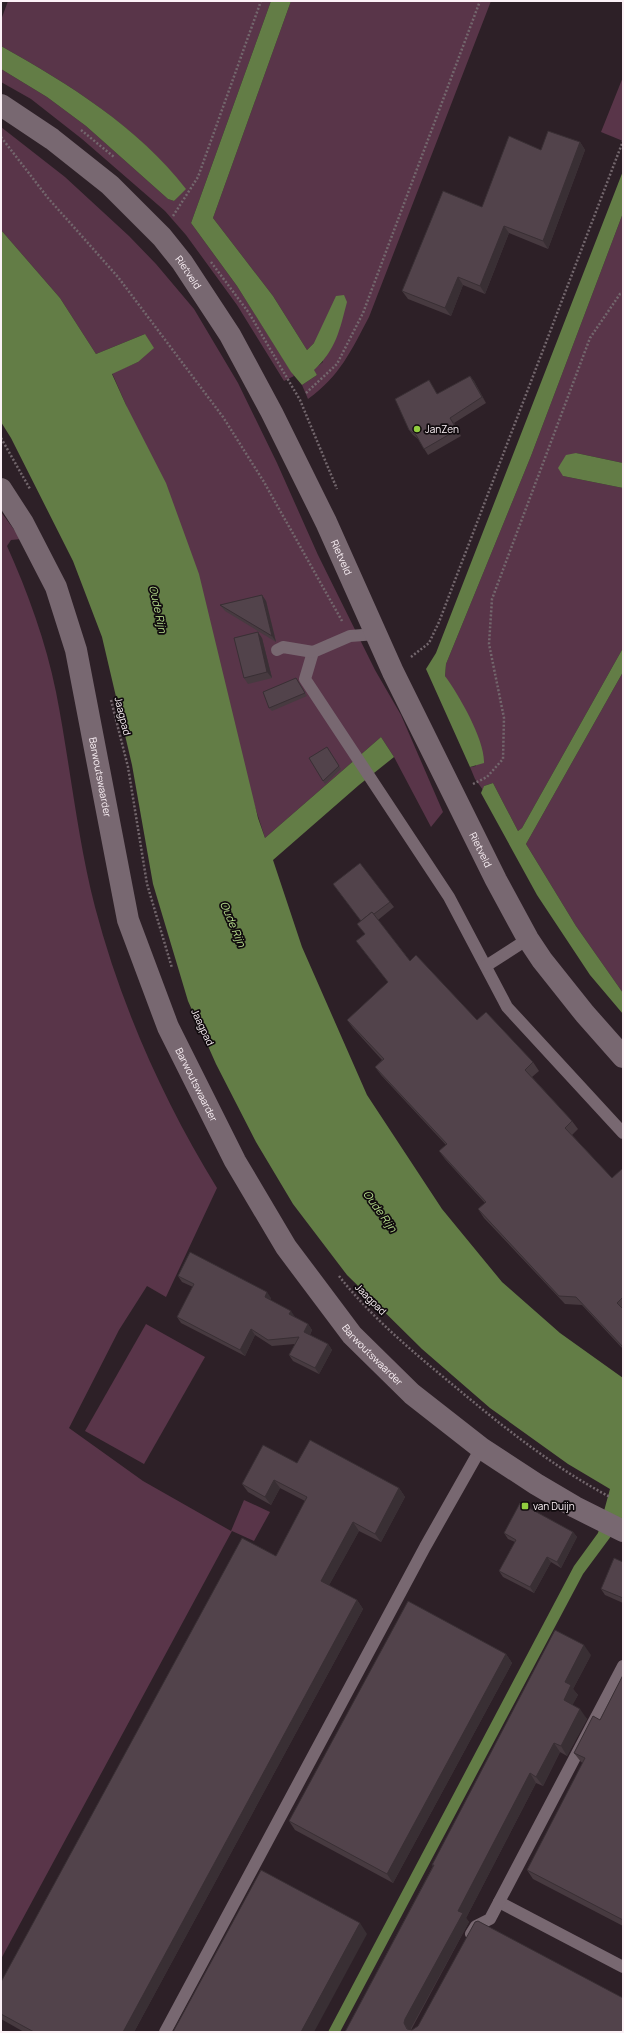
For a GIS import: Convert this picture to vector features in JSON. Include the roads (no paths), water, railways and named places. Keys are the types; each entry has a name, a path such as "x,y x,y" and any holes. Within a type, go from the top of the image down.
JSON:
{"street":[{"name":"Rietveld","path":"1,105 52,139 110,185 162,237 182,262 230,335 272,413 326,522 392,672 496,880 528,939 542,960 585,1014 623,1057"},
{"name":"Barwoutswaarder","path":"1,489 23,523 56,587 76,650 128,920 168,1027 235,1161 286,1247 352,1335 412,1394 481,1448 536,1484 623,1531"}],"lane":[{"path":"277,650 283,647 313,652 350,636 376,634"},
{"path":"313,652 305,679 373,785 449,897 507,1007 623,1132"},
{"path":"486,966 528,939"},
{"path":"165,2032 425,1547 481,1448"},
{"path":"465,1946 476,1926 490,1919 623,1666"},
{"path":"499,1902 623,1967"}],"water":[{"path":"271,1 291,1 213,218 273,296 307,350 314,343 336,296 344,295 347,302 336,339 327,355 314,370 317,375 302,385 291,372 237,286 191,223"},
{"path":"1,46 52,76 101,108 146,146 186,189 174,201 168,199 86,126 47,97 1,69"},
{"path":"623,171 623,213 531,456 446,664 445,676 457,694 476,730 483,753 484,763 470,767 426,669 436,653"},
{"name":"Oude Rijn","path":"1,230 60,298 96,354 145,334 154,348 138,362 112,374 126,405 166,483 199,574 258,818 265,838 381,737 394,757 359,785 273,860 302,947 367,1095 442,1209 502,1282 560,1333 623,1378 623,1520 583,1574 340,2032 328,2032 574,1566 598,1533 610,1489 568,1464 490,1408 422,1349 347,1275 293,1204 256,1142 216,1064 188,1001 153,884 132,765 102,637 73,561 11,438 1,422"},
{"path":"576,453 623,463 623,488 563,476 558,468 566,455"},
{"path":"623,648 623,672 526,844 576,926 623,993 623,1014 590,975 537,895 481,793 484,786 493,783 518,831 522,828"}],"place":[{"name":"JanZen","path":"417,429"},
{"name":"van Duijn","path":"525,1506"}]}
